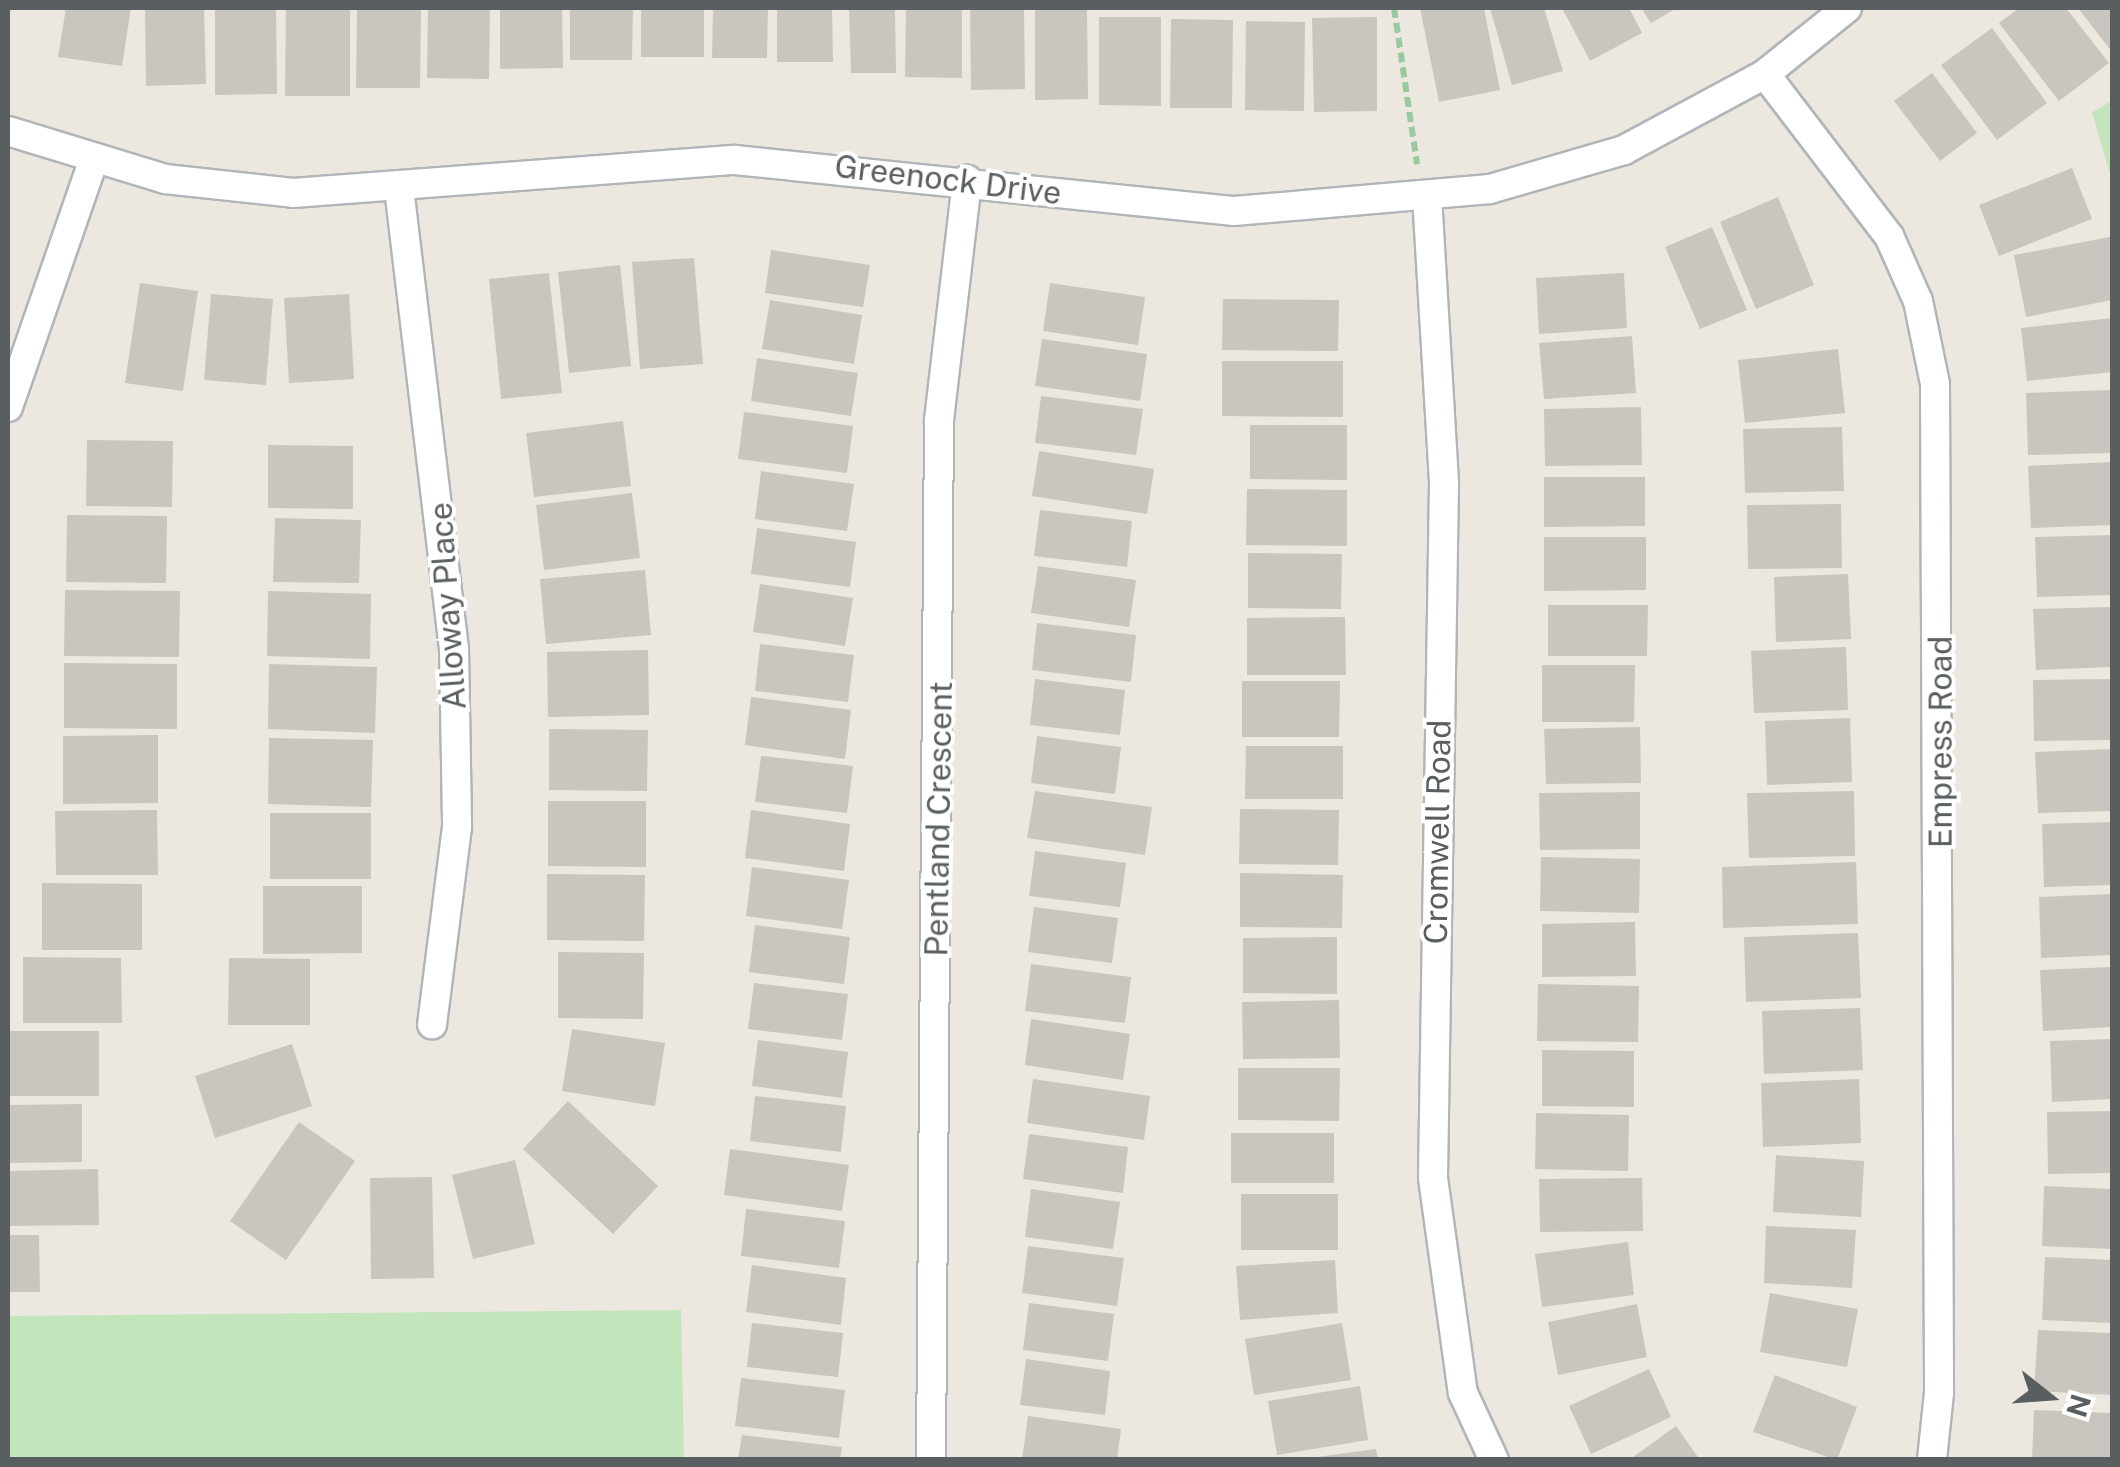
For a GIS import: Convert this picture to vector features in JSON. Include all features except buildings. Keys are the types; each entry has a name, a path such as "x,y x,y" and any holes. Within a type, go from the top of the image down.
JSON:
{"street":[{"name":"Greenock Drive","path":"8,132 93,161 228,188 400,188 596,164 735,160 967,180 1234,211 1490,190 1624,150 1765,74 1848,8"},
{"name":"Empress Road","path":"1765,74 1889,236 1918,301 1935,384 1939,1393 1932,1460"},
{"path":"8,407 93,161"},
{"name":"Pentland Crescent","path":"931,1460 939,420 967,180"},
{"name":"Alloway Place","path":"400,188 454,649 457,827 432,1024"},
{"name":"Cromwell Road","path":"1426,196 1444,484 1433,1178 1463,1393 1494,1460"}],"path":[{"path":"1394,8 1426,196"}],"green space":[{"path":"2112,101 2112,181 2092,112"},
{"path":"681,1310 684,1459 8,1459 8,1316"}]}
